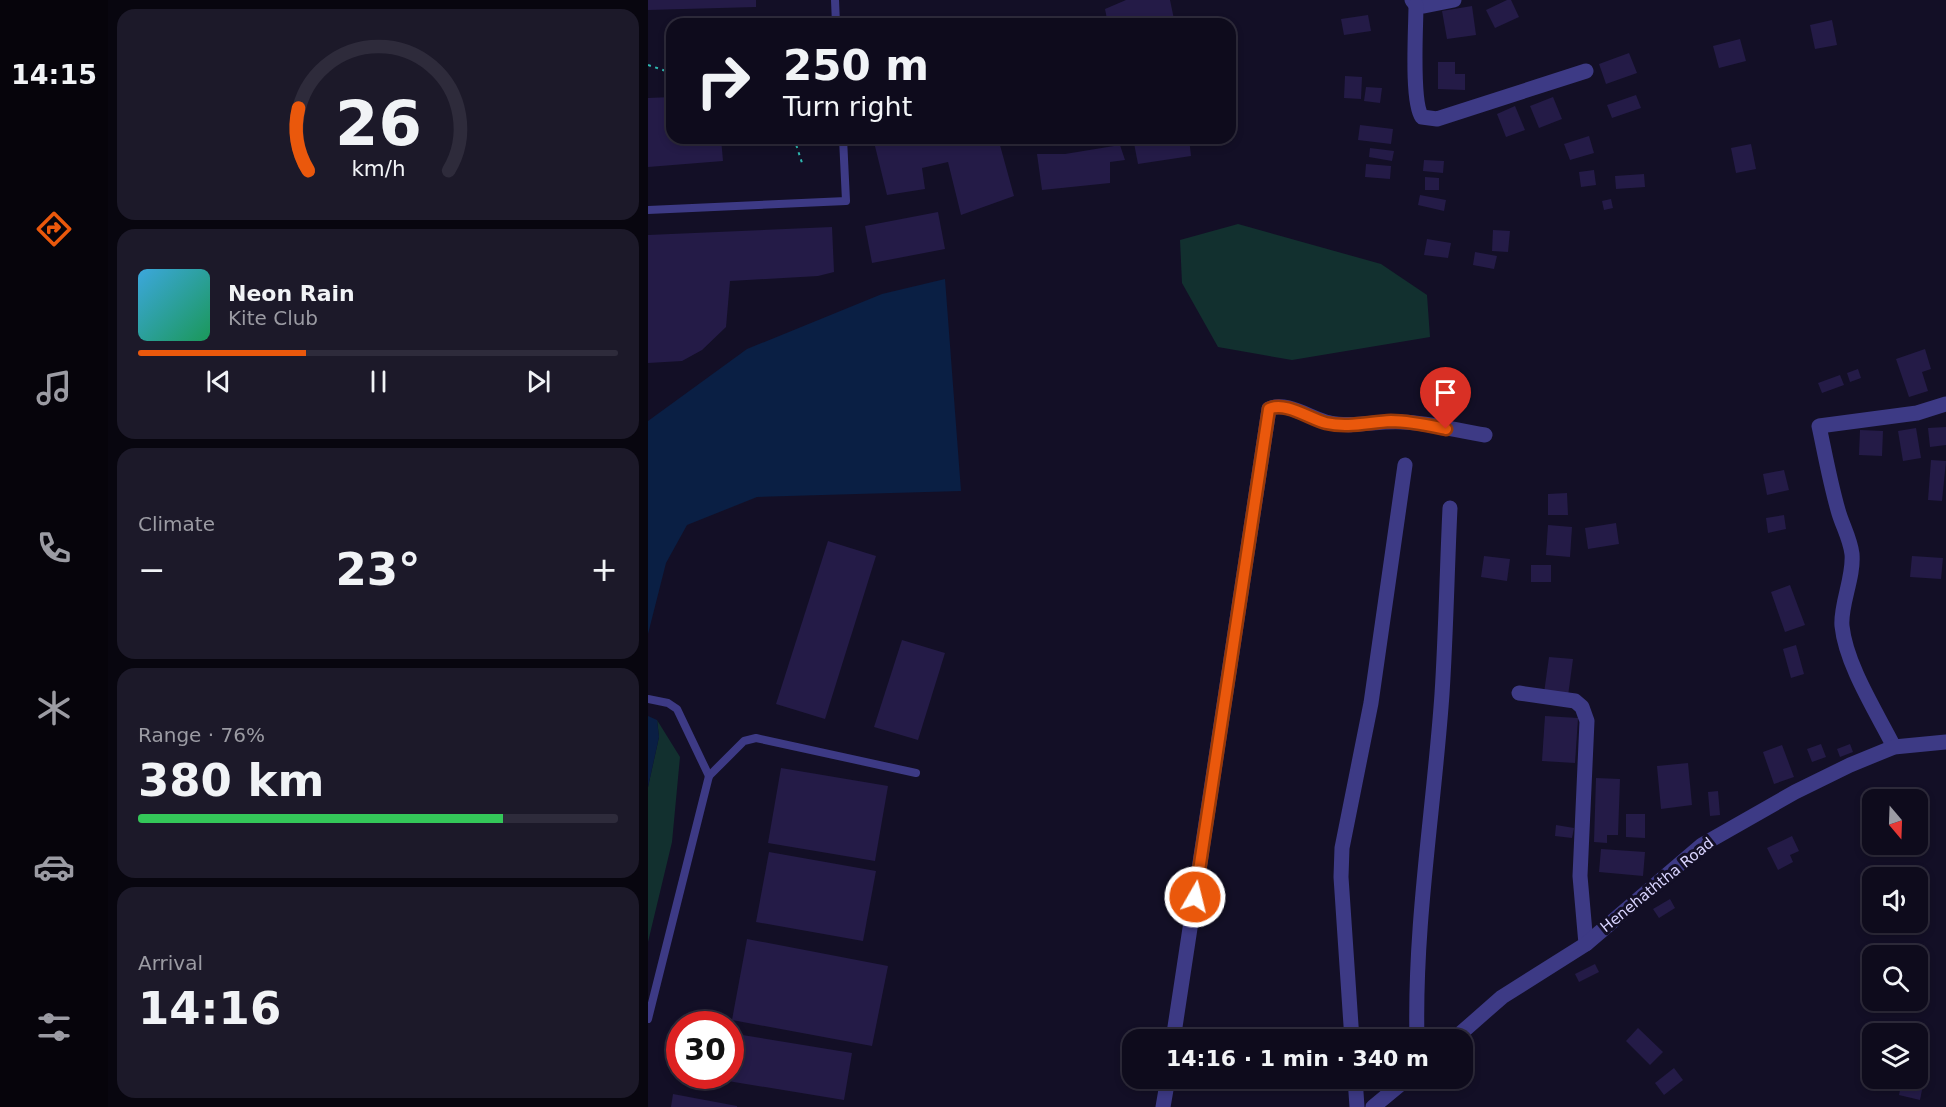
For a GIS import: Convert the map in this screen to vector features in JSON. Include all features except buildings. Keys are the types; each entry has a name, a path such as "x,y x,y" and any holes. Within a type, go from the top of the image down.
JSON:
{"street":[{"path":"1454,0 1414,2 1417,95 1419,112 1422,117 1437,119 1586,71"},
{"path":"1894,747 1849,651 1842,624 1851,581 1852,554 1848,533 1839,513 1818,426 1917,413 1946,404"},
{"path":"1175,1029 1269,409 1275,406 1325,423 1343,426 1406,422 1485,435"},
{"path":"1351,1029 1341,877 1342,848 1371,703 1405,465"},
{"path":"1417,1029 1422,902 1442,695 1450,508"},
{"path":"1519,693 1575,701 1582,707 1587,721 1580,876 1586,944"},
{"name":"Henehaththa Road","path":"1466,1029 1502,997 1586,944 1702,845 1795,792 1894,747 1946,742"},
{"path":"1163,1107 1165,1089"},
{"path":"1356,1089 1357,1107"},
{"path":"1373,1107 1395,1089"}],"lane":[{"path":"835,0 836,18"},
{"path":"648,210 846,201 843,144"},
{"path":"648,699 677,709 709,776"},
{"path":"648,1019 709,776 744,741 756,738 916,773"}],"path":[{"path":"648,65 666,71"},
{"path":"796,144 802,164"}],"green space":[{"path":"1238,224 1381,264 1427,295 1430,337 1292,360 1218,347 1182,283 1180,240"},
{"path":"657,720 680,757 672,842 648,942 648,787 659,737"}],"water":[{"path":"945,279 961,491 757,497 687,525 666,563 648,634 648,421 747,349 882,294"},
{"path":"648,716 657,720 659,737 648,787"}],"route":[{"path":"1195,897 1269,409 1275,406 1325,423 1343,426 1388,421 1446,429"}]}
